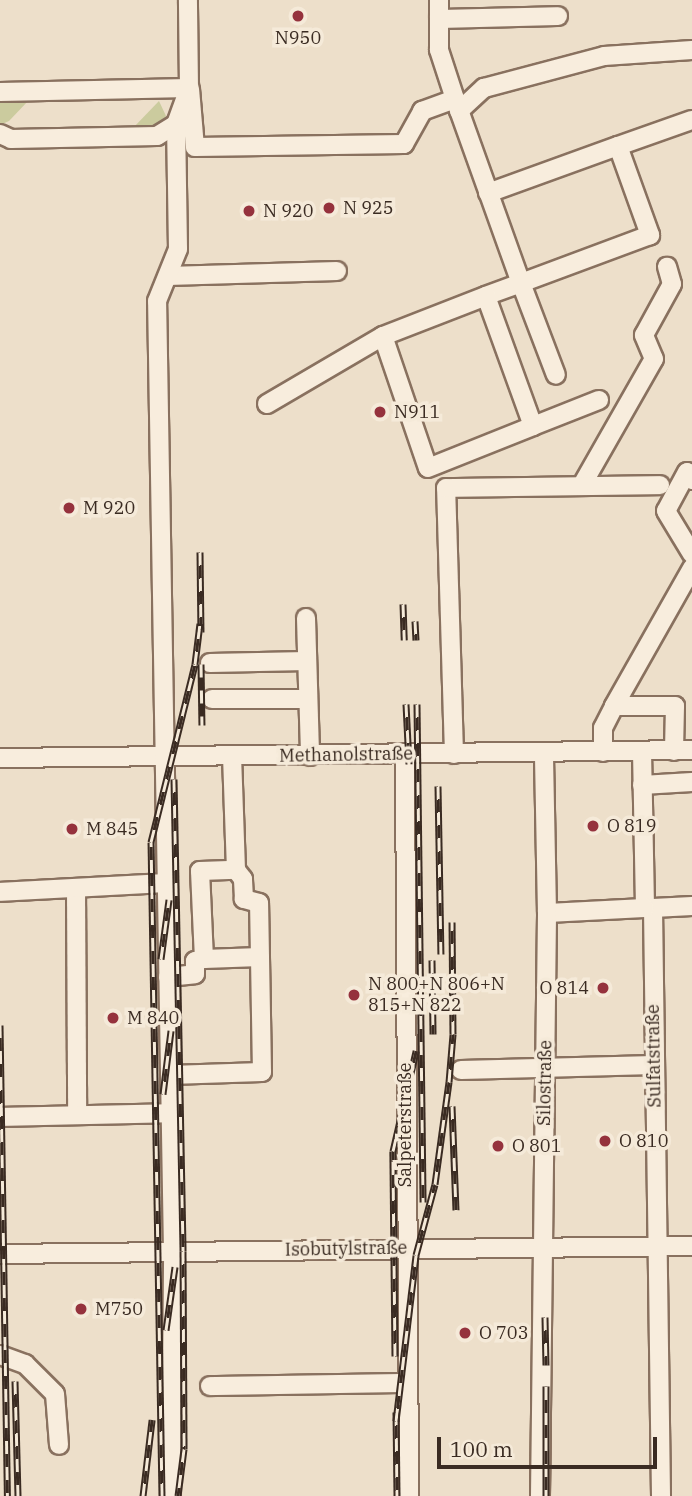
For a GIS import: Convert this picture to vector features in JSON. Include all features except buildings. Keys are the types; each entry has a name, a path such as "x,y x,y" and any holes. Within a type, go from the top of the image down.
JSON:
{"street":[{"path":"188,0 189,88 195,147 404,144 422,111 457,105 484,88 604,55 692,50"},
{"path":"439,0 439,50 488,194 556,375"},
{"path":"439,19 558,16"},
{"path":"0,92 189,88"},
{"path":"171,1496 173,1251 157,301 178,249 176,124 189,88"},
{"path":"488,194 692,120"},
{"path":"0,134 11,139 157,136 176,124"},
{"path":"267,404 383,336 650,235 618,146"},
{"path":"582,485 654,359 644,335 672,284 667,267"},
{"path":"168,275 337,271"},
{"path":"486,296 533,426"},
{"path":"383,336 428,468 599,400"},
{"path":"692,480 687,472 666,511 692,554"},
{"path":"454,754 446,488 660,485"},
{"path":"603,752 603,728 692,568"},
{"path":"306,618 310,756"},
{"path":"210,663 307,661"},
{"path":"212,699 308,699"},
{"path":"614,706 684,706 683,751"},
{"name":"Sulfatstraße","path":"642,751 654,1065 661,1496"},
{"name":"Methanolstraße","path":"0,758 683,751"},
{"name":"Silostraße","path":"540,1496 547,913 544,753"},
{"name":"Salpeterstraße","path":"405,755 405,1248 409,1496"},
{"path":"170,1074 262,1072 259,903 244,899 243,879 236,870 232,757"},
{"path":"642,785 692,782"},
{"path":"204,959 200,872 236,870"},
{"path":"0,892 166,883"},
{"path":"76,888 77,1115"},
{"path":"547,913 692,906"},
{"path":"168,977 195,974 195,961 204,959 260,957"},
{"path":"461,1070 654,1065"},
{"path":"0,1117 171,1113"},
{"name":"Isobutylstraße","path":"0,1254 692,1247"},
{"path":"0,1354 25,1364 55,1394 59,1445"},
{"path":"210,1386 407,1383"}],"green space":[{"path":"29,100 9,121 0,125 0,101"},
{"path":"159,101 166,116 161,125 132,129"}],"railway":[{"path":"200,552 201,632"},
{"path":"403,604 404,640"},
{"path":"415,621 416,640"},
{"path":"162,1496 151,842 195,664 200,623"},
{"path":"201,664 202,725"},
{"path":"406,704 409,764"},
{"path":"417,704 423,1202"},
{"path":"174,779 183,1251 184,1449 178,1496"},
{"path":"438,786 441,954"},
{"path":"161,959 169,900"},
{"path":"396,1421 416,1255 435,1184 449,1082 453,1034 452,922"},
{"path":"432,960 433,1034"},
{"path":"0,1025 7,1496"},
{"path":"163,1094 171,1031"},
{"path":"395,1356 393,1151 416,1051"},
{"path":"452,1106 456,1210"},
{"path":"166,1330 175,1267"},
{"path":"545,1317 546,1365"},
{"path":"15,1381 18,1496"},
{"path":"546,1386 546,1496"},
{"path":"396,1412 397,1496"},
{"path":"143,1496 152,1420"}],"place":[{"name":"N950","path":"298,16"},
{"name":"N 925","path":"329,208"},
{"name":"N 920","path":"249,211"},
{"name":"N911","path":"380,412"},
{"name":"M 920","path":"69,508"},
{"name":"O 819","path":"593,826"},
{"name":"M 845","path":"72,829"},
{"name":"O 814","path":"603,988"},
{"name":"N 800+N 806+N 815+N 822","path":"354,995"},
{"name":"M 840","path":"113,1018"},
{"name":"O 810","path":"605,1141"},
{"name":"O 801","path":"498,1146"},
{"name":"M750","path":"81,1309"},
{"name":"O 703","path":"465,1333"}]}
